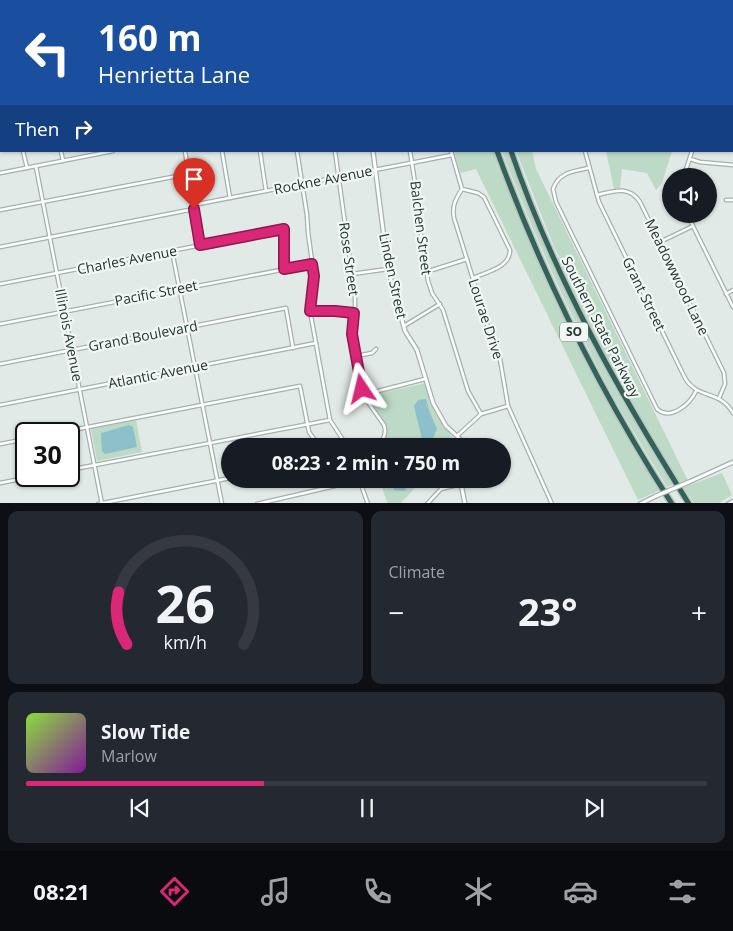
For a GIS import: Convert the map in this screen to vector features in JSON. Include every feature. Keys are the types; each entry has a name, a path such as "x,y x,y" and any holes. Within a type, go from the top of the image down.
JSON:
{"highway":[{"name":"Southern State Parkway","path":"497,152 541,262 577,338 622,422 671,503"},
{"name":"Southern State Parkway","path":"511,152 552,254 589,333 631,410 688,503"}],"street":[{"path":"23,152 27,168"},
{"path":"61,152 63,161"},
{"path":"185,152 200,245"},
{"path":"222,152 230,198"},
{"path":"260,152 266,191"},
{"path":"297,152 314,276 310,311 330,420 342,438"},
{"name":"Rose Street","path":"335,152 355,296 352,334 365,398 384,425 384,438"},
{"name":"Linden Street","path":"373,152 388,269 404,326 407,336 417,350 433,403 442,421 456,436"},
{"name":"Balchen Street","path":"410,152 426,272 430,288 440,304 468,390 480,414"},
{"name":"Grant Street","path":"585,152 596,195 685,378 696,390"},
{"path":"687,168 692,152"},
{"path":"0,173 99,153"},
{"path":"452,153 462,189 478,193 484,197 510,250 509,257 505,263 473,278"},
{"name":"Rockne Avenue","path":"0,246 230,198 412,163 452,153"},
{"path":"690,159 700,162 733,165"},
{"name":"Illinois Avenue","path":"36,167 100,503"},
{"path":"589,168 564,175 555,184 554,196 657,409 668,413 682,408 692,400 696,390 719,398 729,406 733,413"},
{"path":"0,210 188,174"},
{"name":"Lourae Drive","path":"462,189 454,202 453,211 488,327 500,359 508,406 552,503"},
{"name":"Meadowwood Lane","path":"596,195 620,190 632,193 640,202 724,374 725,384 719,398"},
{"path":"726,200 733,200"},
{"path":"692,223 733,307"},
{"path":"660,242 693,226"},
{"name":"Charles Avenue","path":"0,284 284,229 284,269"},
{"path":"172,251 222,503"},
{"path":"426,272 467,260"},
{"name":"Pacific Street","path":"0,324 312,264"},
{"path":"352,274 388,269"},
{"path":"726,294 733,290"},
{"path":"404,326 440,304"},
{"name":"Grand Boulevard","path":"0,364 286,308 293,348"},
{"path":"310,311 354,313"},
{"name":"Atlantic Avenue","path":"0,405 316,343"},
{"path":"356,356 372,353 376,349"},
{"path":"365,398 378,392 426,379"},
{"path":"80,428 300,386 307,424 313,438"},
{"path":"456,436 480,414 508,406"},
{"path":"80,468 330,420"},
{"path":"0,444 15,441"},
{"path":"642,503 733,462"},
{"path":"0,483 15,480"},
{"path":"100,503 221,480"},
{"path":"261,503 326,488"},
{"path":"362,488 368,503"},
{"path":"428,503 441,489 445,488"},
{"path":"462,488 465,503"}],"green space":[{"path":"454,152 494,152 528,240 568,325 612,409 660,490 638,500 476,169 460,173"},
{"path":"502,152 509,152 566,290 601,359 628,410 675,484 667,487 605,382 546,260"},
{"path":"516,152 532,152 536,169 690,485 722,473 732,495 719,503 694,503 638,414 605,353 554,247"},
{"path":"606,152 672,152 667,168 662,168 662,183 656,190 647,173 622,169 620,188 614,189"},
{"path":"426,383 437,415 453,438 386,438 387,434 384,422 368,399 376,394"},
{"path":"136,420 142,452 97,461 91,429"},
{"path":"382,488 415,488 401,503 388,503"}],"water":[{"path":"426,399 437,429 433,438 422,438 414,406 418,400"},
{"path":"129,425 133,427 137,447 105,454 102,451 101,433"},
{"path":"393,488 406,488 405,491 394,490"}],"route":[{"path":"194,209 200,245 284,229 284,269 312,264 314,276 310,311 345,311 354,313 352,334 362,389"}]}
